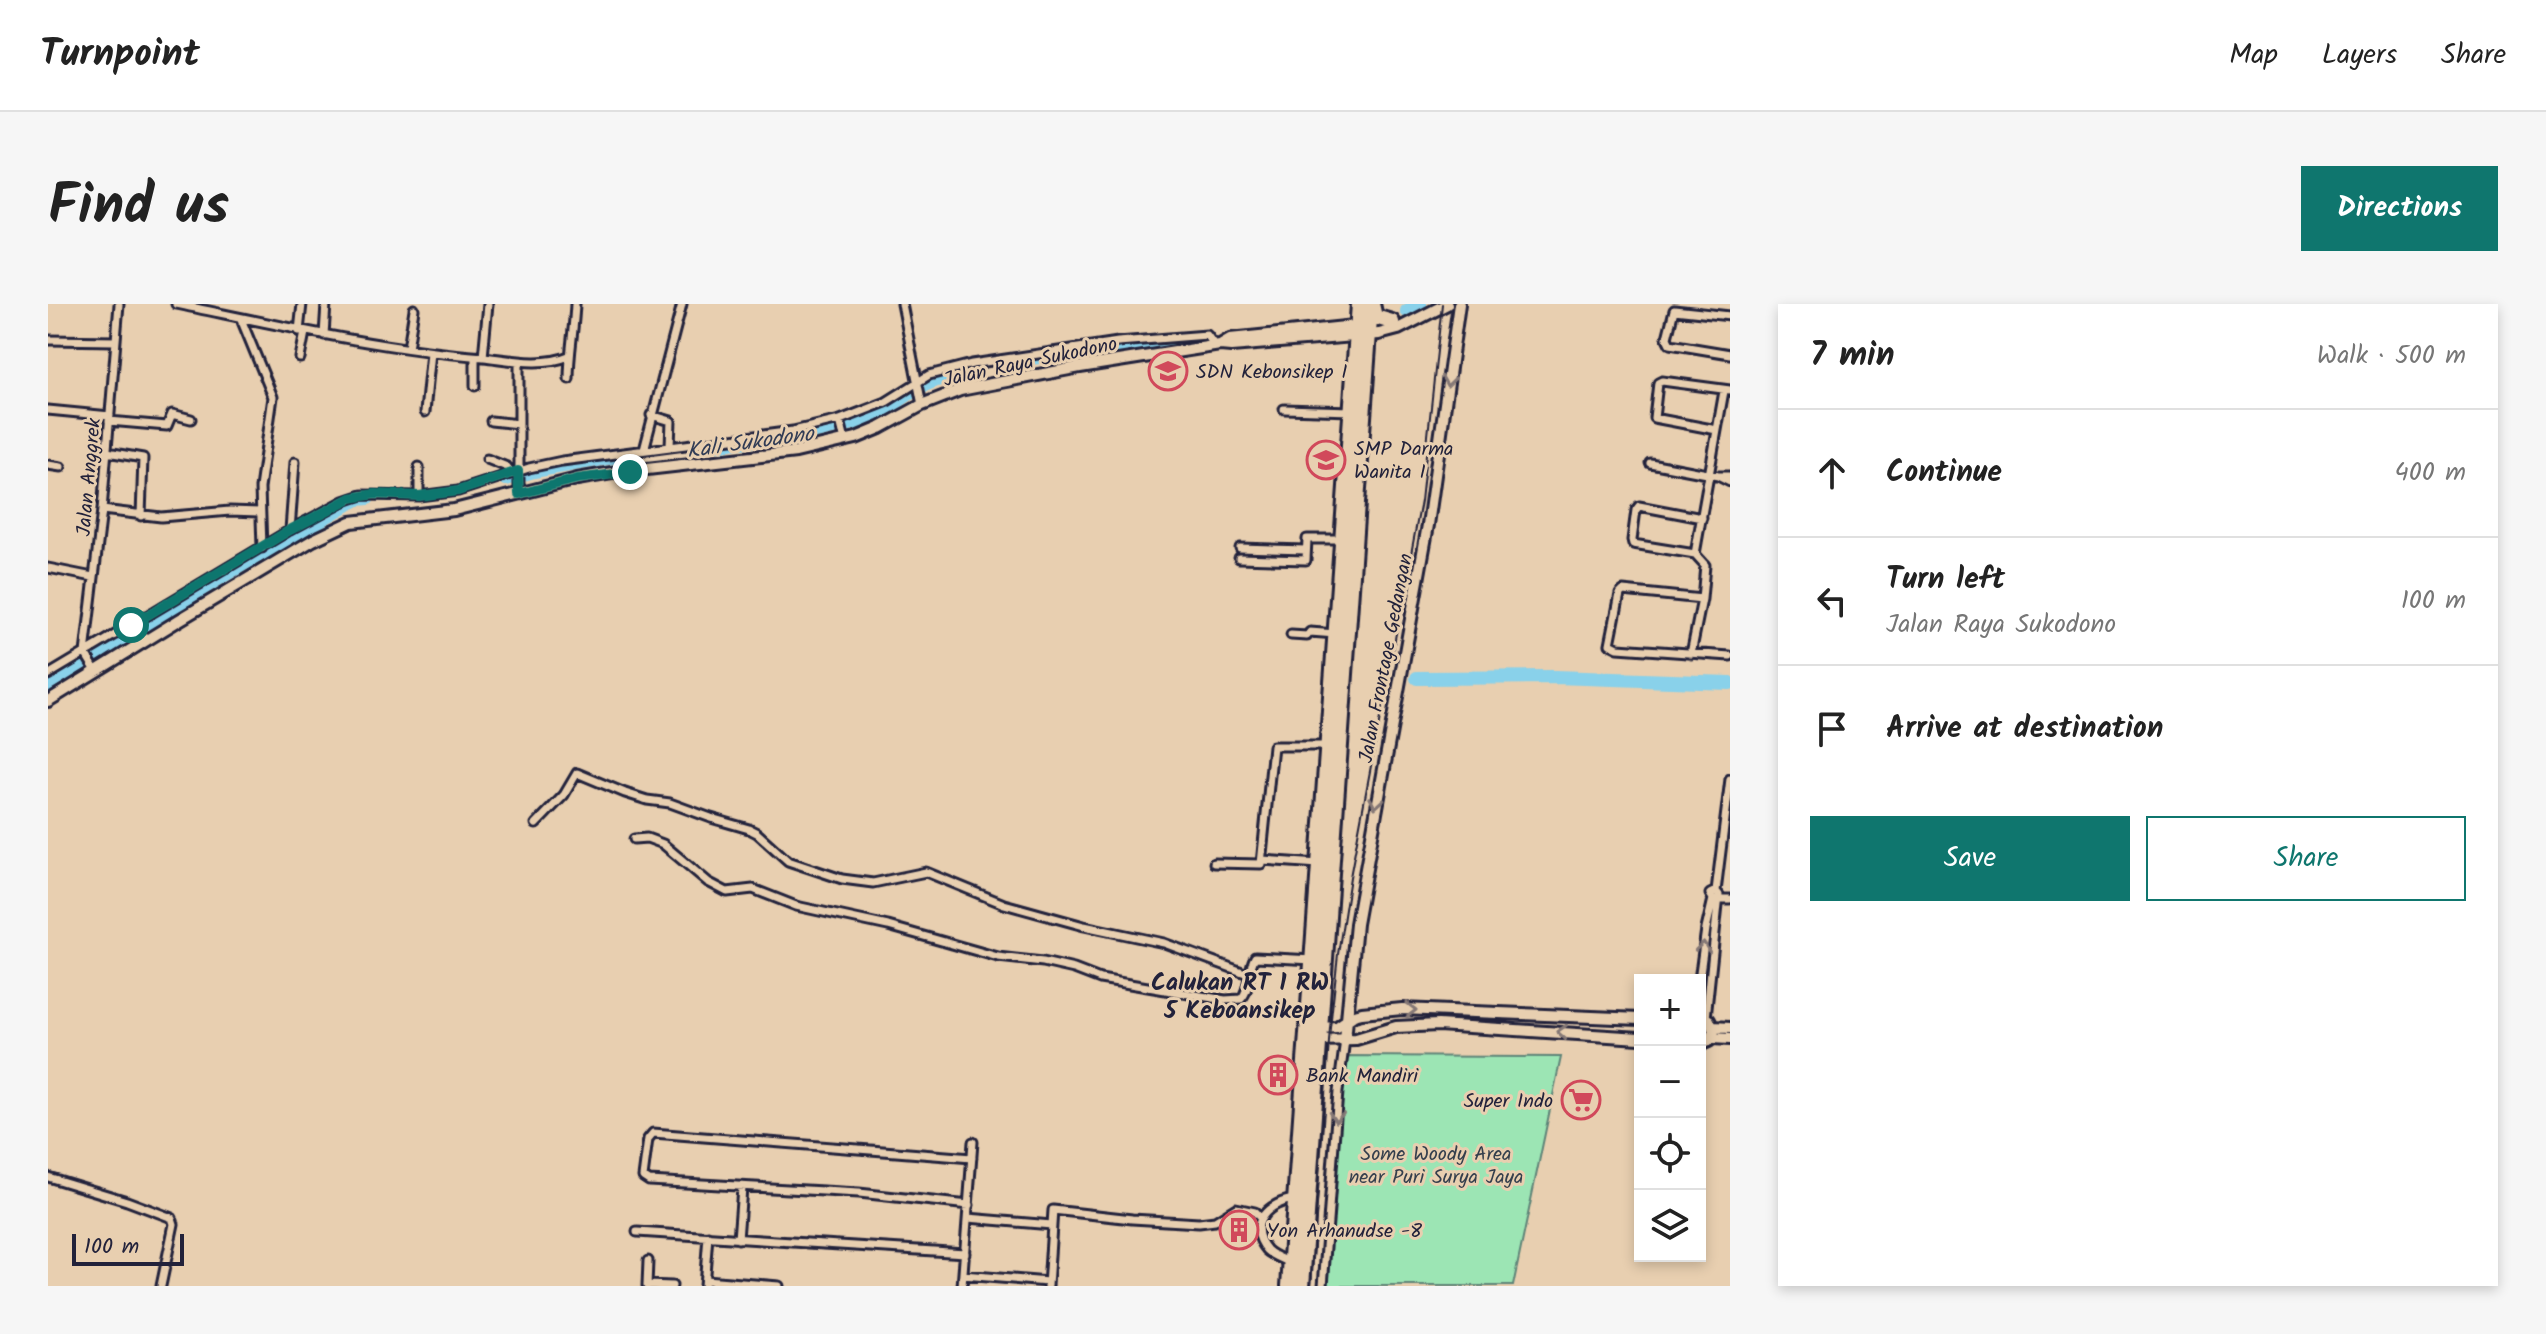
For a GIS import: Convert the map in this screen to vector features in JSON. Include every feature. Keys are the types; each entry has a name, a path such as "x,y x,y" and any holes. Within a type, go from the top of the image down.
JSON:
{"highway":[{"path":"1302,1286 1314,1034 1364,330 1359,304"},
{"path":"1289,1286 1295,1199 1314,1034 1313,960 1352,411 1371,304"},
{"path":"1371,304 1375,317 1392,322"}],"street":[{"name":"Jalan Anggrek","path":"86,654 102,510 119,304"},
{"path":"176,304 302,332 431,352 519,361 557,360 569,356"},
{"path":"300,358 302,304"},
{"path":"324,335 326,304"},
{"path":"475,386 488,304"},
{"path":"569,379 575,304"},
{"path":"644,450 682,304"},
{"path":"902,304 921,402"},
{"path":"1364,330 1398,329 1447,304"},
{"name":"Jalan Frontage Gedangan","path":"1345,1040 1356,924 1428,525 1459,304"},
{"path":"408,348 414,309"},
{"path":"1730,316 1677,309 1672,312 1667,338 1670,344 1730,354"},
{"path":"241,319 273,397 260,488 262,548"},
{"path":"1364,330 1392,322 1414,321"},
{"name":"Jalan Raya Sukodono","path":"48,701 95,668 337,527 362,519 454,510 519,491 600,475 796,452 880,428 921,402 996,382 1217,346 1230,339 1364,330"},
{"path":"48,675 290,530 344,501 362,495 419,496 458,491 562,461 793,431 840,421 886,402 929,375 972,364 1118,342 1207,335 1217,346"},
{"path":"48,340 116,341"},
{"path":"425,412 431,352"},
{"path":"519,361 516,473 519,491"},
{"path":"1695,554 1714,475 1717,430 1727,390 1658,383 1654,418 1717,430"},
{"path":"1284,409 1352,411"},
{"path":"48,410 167,426 172,414 191,419"},
{"path":"651,415 671,421 670,446"},
{"path":"491,421 519,424"},
{"path":"840,421 845,438"},
{"path":"107,452 143,458 141,516"},
{"path":"487,459 516,473"},
{"path":"290,530 295,462"},
{"path":"1650,463 1730,476"},
{"path":"48,465 61,467"},
{"path":"419,467 419,496"},
{"path":"1714,475 1730,482"},
{"path":"1691,654 1705,565 1695,554 1633,544 1639,506 1702,518"},
{"path":"102,510 141,516 259,512"},
{"path":"1239,558 1306,560 1307,539 1343,539"},
{"path":"1240,548 1306,550"},
{"path":"48,568 93,577"},
{"path":"1702,599 1623,591 1610,641 1618,648 1730,656"},
{"path":"1291,635 1307,636 1310,632 1336,634"},
{"path":"86,654 95,668"},
{"path":"1214,863 1257,865 1262,860 1273,746 1328,746"},
{"path":"536,824 564,795 577,773 625,793 670,803 749,829 788,861 842,879 862,884 926,872 1004,904 1084,926 1164,943 1248,974"},
{"path":"1708,1025 1716,896 1730,779"},
{"path":"634,839 647,838 663,844 708,882 727,892 753,889 796,906 888,926 998,957 1074,969 1100,979 1225,1000 1241,999 1246,993 1248,974 1255,957 1313,960"},
{"path":"1262,860 1319,864"},
{"path":"1716,896 1730,899"},
{"path":"1700,974 1706,929 1716,896"},
{"path":"1314,1034 1337,1027 1362,1013 1402,1009 1634,1019"},
{"path":"1314,1034 1345,1040 1396,1027 1438,1025 1634,1038"},
{"path":"1708,1025 1730,1028"},
{"path":"1708,1025 1730,1039"},
{"path":"1323,1286 1345,1040"},
{"path":"969,1205 859,1193 742,1188 644,1179 649,1135 653,1133 972,1158"},
{"path":"962,1286 973,1142"},
{"path":"48,1177 172,1218 174,1224 161,1286"},
{"path":"738,1239 742,1188"},
{"path":"1291,1263 1267,1249 1260,1235 1261,1219 1269,1208 1280,1201 1295,1199"},
{"path":"963,1275 1048,1284 1053,1210 1199,1223 1215,1221 1236,1208 1255,1212 1261,1219"},
{"path":"968,1218 1052,1225"},
{"path":"637,1232 965,1253"},
{"path":"708,1236 704,1283 779,1286"},
{"path":"648,1261 647,1285 672,1286"}],"green space":[{"name":"Some Woody Area near Puri Surya Jaya","path":"1343,1056 1561,1057 1513,1286 1327,1286"}],"waterway":[{"path":"1407,311 1420,304"},
{"name":"Kali Sukodono","path":"1030,358 1203,338"},
{"name":"Kali Sukodono","path":"719,444 804,435 874,418 917,388 966,368"},
{"name":"Kali Sukodono","path":"506,479 619,456"},
{"name":"Kali Sukodono","path":"48,685 223,576 357,499 368,498"},
{"path":"1417,678 1555,677 1730,683"}],"railway":[{"path":"1311,1286 1338,954 1421,501 1442,304"}],"place":[{"name":"SDN Kebonsikep I","path":"1168,371"},
{"name":"SMP Darma Wanita I","path":"1326,460"},
{"name":"Bank Mandiri","path":"1278,1075"},
{"name":"Super Indo","path":"1581,1100"},
{"name":"Yon Arhanudse -8","path":"1239,1230"}],"district":[{"name":"Calukan RT 1 RW 5 Keboansikep","path":"1240,996"}],"route":[{"path":"131,625 290,530 351,498 375,494 419,496 458,491 518,471 519,494 577,479 630,472"}]}
